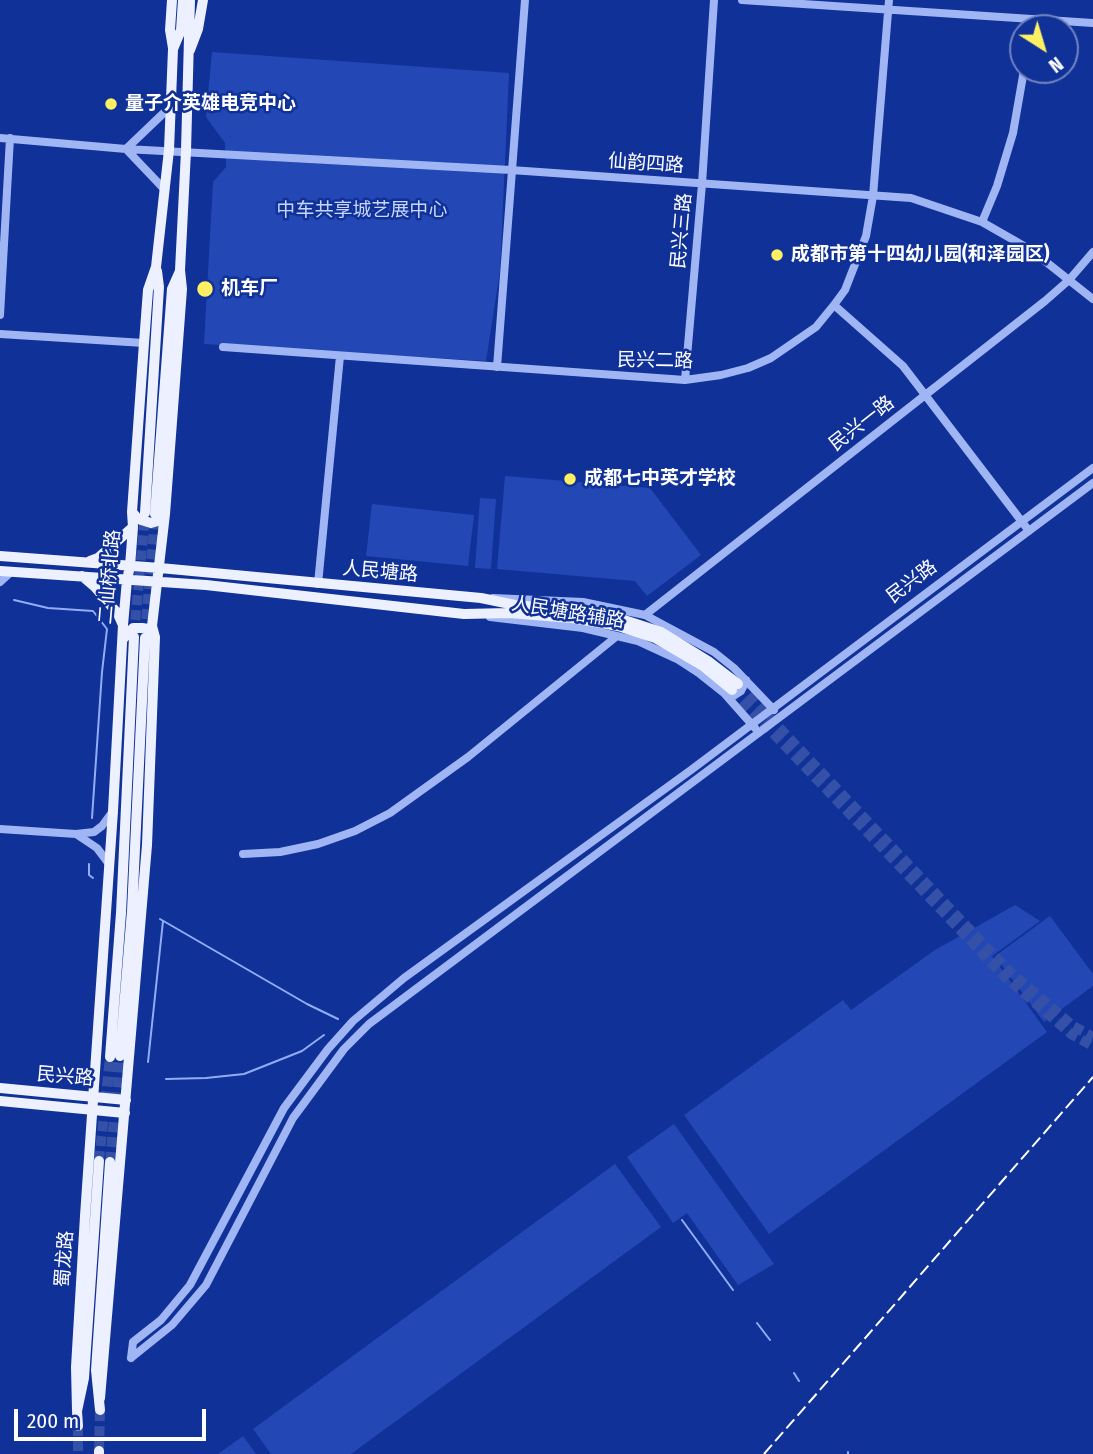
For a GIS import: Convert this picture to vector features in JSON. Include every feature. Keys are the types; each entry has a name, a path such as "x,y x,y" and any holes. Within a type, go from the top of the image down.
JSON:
{"main road":[{"name":"二仙桥北路","path":"92,1110 123,625 133,527 148,290 156,267 169,150 172,0"},
{"name":"二仙桥北路","path":"173,49 181,30 183,0"},
{"path":"132,512 138,519 151,523 158,521 155,514 182,289 180,270 190,0"},
{"path":"189,54 198,29 203,0"},
{"path":"134,637 115,1056 132,911 150,637 159,568 155,514 159,287 156,267"},
{"path":"85,563 98,558 133,527"},
{"name":"人民塘路","path":"0,556 481,598 515,605 578,611 639,624 686,646 723,672 736,688"},
{"name":"人民塘路","path":"5,571 206,585 464,614 509,613 572,618 618,626 655,638 684,653 736,688"},
{"path":"81,576 95,587 118,614 123,625"},
{"path":"122,640 133,628 149,629 150,637"},
{"name":"蜀龙路","path":"100,1410 147,845 150,637"},
{"name":"民兴路","path":"0,1088 126,1100"},
{"name":"民兴路","path":"0,1101 125,1113"},
{"name":"蜀龙路","path":"78,1426 76,1367 92,1110"},
{"name":"蜀龙路","path":"77,1411 84,1378 99,1161"},
{"name":"蜀龙路","path":"100,1398 96,1370 110,1162"}],"street":[{"path":"497,367 525,0"},
{"name":"民兴三路","path":"685,380 714,0"},
{"path":"743,0 1009,21"},
{"name":"民兴二路","path":"223,347 685,380 735,372 771,358 816,327 834,305 845,290 866,236 873,196 889,0"},
{"path":"982,222 997,186 1013,133 1022,84"},
{"path":"165,190 126,149 171,106"},
{"name":"仙韵四路","path":"0,138 126,149 511,170 911,198 982,222 1031,250 1093,299"},
{"path":"0,315 10,138"},
{"name":"民兴一路","path":"645,615 1069,280 1093,252"},
{"path":"834,305 903,366 1029,531"},
{"path":"0,334 144,343"},
{"path":"318,584 340,356"},
{"name":"民兴路","path":"1093,468 752,724 404,978 353,1021 328,1049 284,1108 190,1285 161,1320 133,1342 131,1358 172,1325 206,1286 293,1118 344,1048 390,1008 1093,483"},
{"path":"0,582 5,571"},
{"name":"人民塘路辅路","path":"481,598 515,597 583,602 645,615 714,652 759,733"},
{"name":"人民塘路辅路","path":"464,614 583,628 638,641 773,708 780,718"},
{"path":"243,854 280,852 318,844 355,831 390,813 468,757 617,636"},
{"path":"0,829 76,834 94,832 113,811"},
{"path":"76,834 97,848 109,864"}],"green space":[{"name":"中车共享城艺展中心","path":"212,52 509,73 500,271 486,361 204,344 213,182 226,167 225,143 206,117"},
{"path":"505,476 650,488 701,555 647,596 635,581 497,569"},
{"path":"480,498 496,499 491,569 475,568"},
{"path":"372,504 474,515 468,566 366,556"},
{"path":"1015,905 1040,921 992,956 1047,1032 769,1234 684,1115 843,1000 851,1010 935,950"},
{"path":"1050,916 1093,974 1093,986 1044,1022 995,956"},
{"path":"674,1124 774,1264 738,1285 687,1213 673,1223 627,1157"},
{"path":"615,1164 661,1227 351,1454 271,1454 253,1429"},
{"path":"243,1436 256,1454 218,1454"}],"waterway":[{"path":"14,600 48,608 93,611 107,629 92,818"},
{"path":"89,864 89,875 93,878"},
{"path":"160,919 307,1004 338,1019"},
{"path":"148,1062 163,921"},
{"path":"166,1079 244,1074 302,1051 324,1035"},
{"path":"682,1220 733,1290"},
{"path":"757,1323 770,1340"},
{"path":"794,1373 799,1381"}],"tunnel":[{"path":"134,635 145,514"},
{"path":"145,634 155,516"},
{"path":"738,684 1006,968 1073,1026 1093,1037"},
{"path":"732,690 1004,976 1071,1034 1093,1046"},
{"path":"110,1162 120,1056"},
{"path":"99,1161 110,1057"},
{"path":"99,1451 100,1410"},
{"path":"78,1426 78,1454"}],"railway":[{"path":"764,1454 1093,1077"}],"place":[{"name":"量子介英雄电竞中心","path":"111,104"},
{"name":"成都市第十四幼儿园(和泽园区)","path":"777,255"},
{"name":"机车厂","path":"205,289"},
{"name":"成都七中英才学校","path":"570,479"}]}
